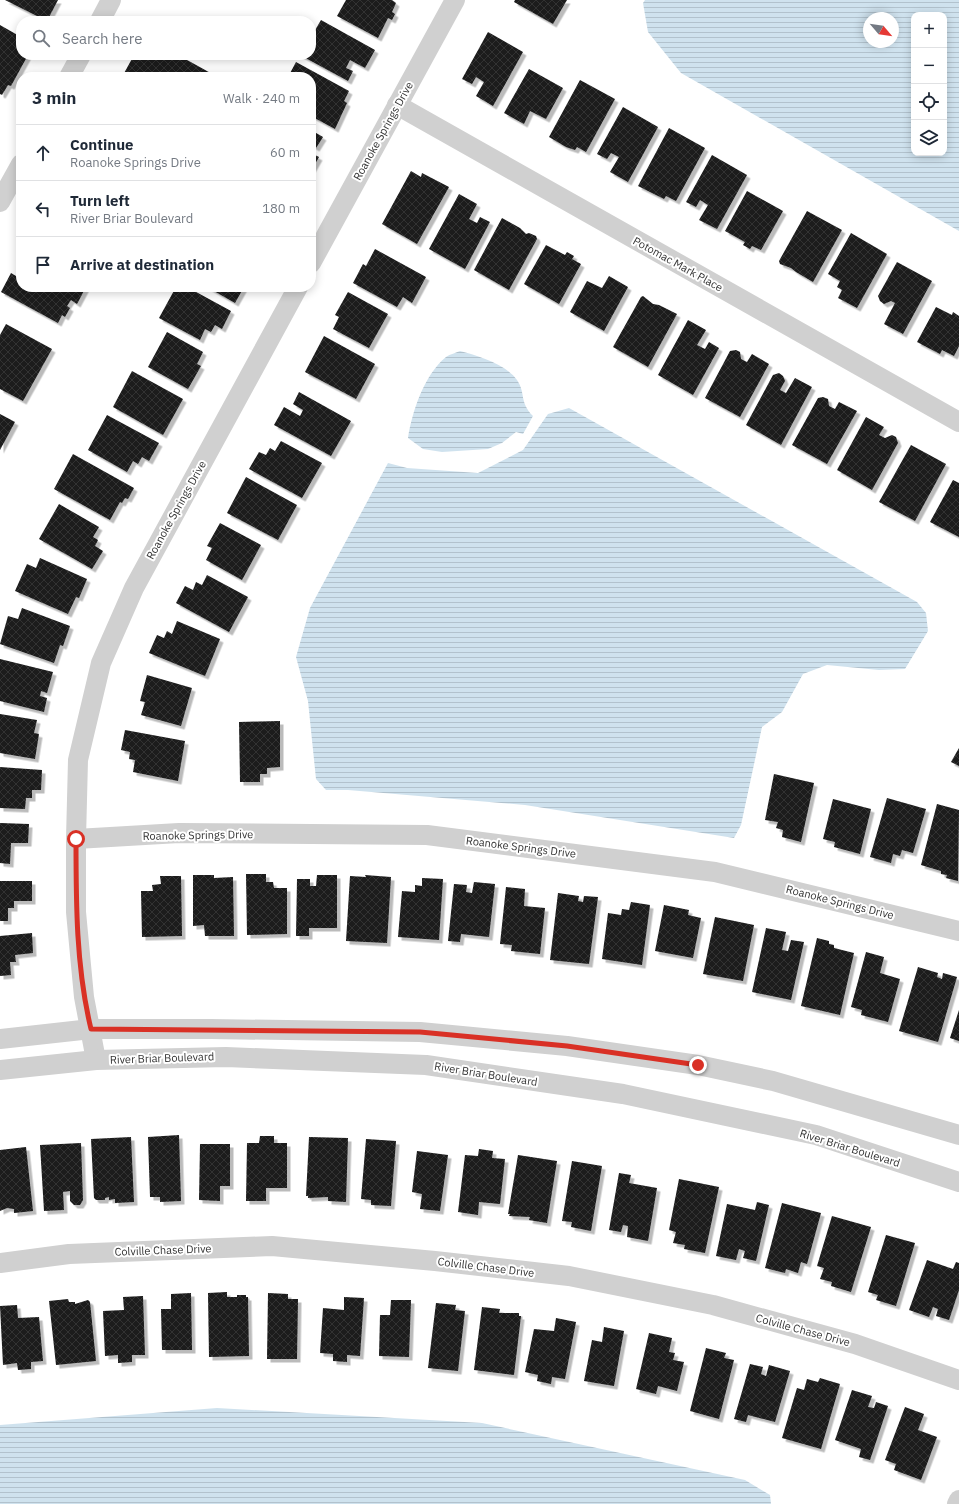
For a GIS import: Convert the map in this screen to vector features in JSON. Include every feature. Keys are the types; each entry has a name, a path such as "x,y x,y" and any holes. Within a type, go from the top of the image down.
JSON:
{"street":[{"path":"103,16 111,0"},
{"name":"Roanoke Springs Drive","path":"316,254 455,0"},
{"path":"72,72 78,60"},
{"name":"Potomac Mark Place","path":"397,106 959,422"},
{"path":"0,202 16,173"},
{"name":"Roanoke Springs Drive","path":"96,1060 84,997 76,920 76,839 78,760 101,663 134,588 295,292"},
{"name":"Roanoke Springs Drive","path":"76,839 179,833 427,835 715,872 959,931"},
{"path":"0,1039 91,1029 420,1032 567,1046 698,1065 773,1081 959,1135"},
{"name":"River Briar Boulevard","path":"0,1070 96,1060 226,1057 426,1065 623,1094 816,1135 959,1182"},
{"name":"Colville Chase Drive","path":"0,1263 69,1254 272,1246 435,1261 568,1276 721,1307 855,1344 959,1380"},
{"path":"957,1504 959,1500"}],"water":[{"path":"645,0 959,0 959,231 681,73 648,32 643,3"},
{"path":"460,351 491,361 512,375 520,385 524,402 533,416 523,434 516,432 502,443 488,449 442,452 423,449 408,438 420,394 431,374 438,365 446,357"},
{"path":"569,408 917,602 926,613 928,631 905,669 879,670 827,665 803,674 782,712 762,727 741,825 734,838 525,805 348,790 326,790 316,779 308,701 296,657 310,608 388,463 407,468 478,473 523,450 548,414"},
{"path":"217,1408 482,1423 745,1480 770,1495 771,1504 0,1504 0,1425"}],"building":[{"path":"5,0 58,0 50,16 37,16"},
{"path":"346,0 392,0 396,3 392,12 395,14 392,20 388,18 378,38 337,16"},
{"path":"515,0 567,0 553,24 514,2"},
{"path":"321,20 375,50 365,68 350,60 346,68 353,71 348,81 309,60 316,60 316,28"},
{"path":"0,25 16,34 16,60 25,60 19,72 16,72 16,77 11,86 8,85 2,95 0,94"},
{"path":"488,32 523,52 493,106 476,96 484,82 476,77 472,84 462,79"},
{"path":"131,60 187,60 209,72 125,72"},
{"path":"296,62 314,72 291,72"},
{"path":"529,69 563,88 546,119 530,111 524,124 504,113"},
{"path":"316,73 349,91 344,101 347,103 335,129 316,119"},
{"path":"580,80 615,99 586,152 577,147 575,150 566,147 549,137"},
{"path":"623,107 658,127 628,182 610,172 619,157 611,153 607,159 597,154"},
{"path":"669,128 705,148 676,201 666,196 664,199 638,186"},
{"path":"316,133 323,137 316,148"},
{"path":"712,155 747,175 717,229 699,220 708,205 700,200 696,207 686,202"},
{"path":"316,156 319,157 316,162"},
{"path":"411,171 421,177 422,173 449,187 417,244 382,224"},
{"path":"747,191 783,211 761,250 752,246 750,249 743,245 745,242 725,231"},
{"path":"459,194 477,204 469,219 477,223 480,217 490,222 465,269 429,249"},
{"path":"807,211 842,230 813,282 791,268 780,264 779,261"},
{"path":"502,218 520,228 526,234 529,233 536,236 537,239 509,290 474,270"},
{"path":"851,233 887,254 857,308 838,298 842,290 837,287 840,281 828,274"},
{"path":"546,245 565,255 567,252 574,256 572,259 581,264 559,304 524,284"},
{"path":"375,249 426,277 412,303 403,297 397,307 353,283 363,264 366,266"},
{"path":"897,262 932,281 903,334 884,324 895,303 891,301 884,304 880,301 878,296"},
{"path":"11,273 16,276 16,292 83,292 77,304 71,300 67,306 70,308 65,317 62,315 58,323 1,292"},
{"path":"609,276 628,287 604,331 570,312 587,281 602,288"},
{"path":"173,292 196,292 231,311 222,329 215,325 211,332 205,329 200,340 159,318"},
{"path":"216,292 241,292 235,303"},
{"path":"348,292 388,314 369,348 333,329 339,317 335,315"},
{"path":"643,296 653,304 659,305 677,314 648,367 613,347 641,297"},
{"path":"936,307 952,315 953,312 959,316 959,346 954,356 942,350 940,354 917,342"},
{"path":"688,320 706,330 697,345 705,349 709,342 719,348 693,395 658,375"},
{"path":"6,324 52,349 23,401 0,389 0,335"},
{"path":"167,332 203,352 197,364 201,366 188,389 148,367"},
{"path":"324,336 375,364 356,399 305,372"},
{"path":"736,350 740,352 741,359 747,362 752,354 769,364 740,417 705,398 730,351"},
{"path":"132,371 183,399 163,435 113,407"},
{"path":"779,373 783,376 785,381 780,390 786,393 795,378 812,387 781,445 746,425 773,375"},
{"path":"299,392 351,421 331,456 274,425 284,407 300,416 303,410 293,404"},
{"path":"823,397 828,399 829,406 835,409 839,402 857,411 827,464 792,445 818,398"},
{"path":"0,414 15,422 0,450"},
{"path":"107,415 159,443 149,461 142,457 138,464 133,461 127,472 88,450"},
{"path":"866,417 884,427 879,435 885,438 892,435 896,437 898,443 872,490 837,470"},
{"path":"281,441 322,463 302,498 249,469 259,452 266,455 270,448 275,451"},
{"path":"911,445 946,464 915,521 879,502"},
{"path":"73,454 134,488 128,499 125,498 122,503 120,502 110,520 54,489"},
{"path":"246,477 297,505 278,540 227,513"},
{"path":"953,480 959,483 959,537 930,522"},
{"path":"59,504 99,527 93,537 98,540 95,546 103,551 92,569 39,539"},
{"path":"220,523 261,545 242,580 206,560 212,548 207,546"},
{"path":"40,558 87,579 79,598 76,597 68,614 15,591 27,564 36,568"},
{"path":"207,575 248,597 229,632 176,603 185,586 193,590 196,582 202,585"},
{"path":"22,608 70,626 63,646 60,645 54,663 0,644 8,616 18,619"},
{"path":"177,621 220,639 205,676 149,653 157,635 164,638 167,631 172,634"},
{"path":"0,659 53,672 47,693 41,691 40,696 47,698 44,712 0,701"},
{"path":"147,675 192,688 181,726 141,715 145,702 140,701"},
{"path":"0,714 37,720 34,733 39,734 35,759 0,753"},
{"path":"280,721 280,767 267,768 267,774 260,774 260,782 240,782 239,722"},
{"path":"125,730 185,741 178,781 133,772 135,760 129,759 130,752 121,750"},
{"path":"959,748 959,766 951,762"},
{"path":"0,767 42,770 41,790 32,790 32,798 26,798 25,809 0,808"},
{"path":"774,774 814,783 801,842 782,837 783,830 776,828 778,822 765,820"},
{"path":"887,798 926,809 913,853 902,850 900,856 893,854 891,863 870,857"},
{"path":"833,799 871,809 860,854 834,847 835,842 823,839"},
{"path":"937,804 959,810 958,881 946,878 947,875 941,874 941,871 921,865"},
{"path":"0,823 29,824 28,843 11,843 10,864 0,863"},
{"path":"246,874 266,874 266,882 273,882 274,888 287,888 287,934 247,935"},
{"path":"193,875 214,875 214,878 233,877 234,936 205,936 204,925 193,926"},
{"path":"317,875 337,875 337,928 309,928 309,936 296,936 297,879 310,879 310,886 316,886"},
{"path":"365,875 391,877 387,943 346,941 350,876 366,877"},
{"path":"160,876 181,876 182,936 142,937 141,891 153,891 152,885 161,884"},
{"path":"422,878 443,879 439,940 398,937 402,891 415,892 415,885 422,886"},
{"path":"0,881 32,881 32,901 14,901 14,908 8,908 8,921 0,921"},
{"path":"474,882 495,884 489,937 461,934 460,942 448,941 454,884 467,885 466,892 472,893"},
{"path":"506,887 525,889 524,906 545,908 540,954 511,951 512,945 500,944"},
{"path":"558,893 579,896 578,901 583,902 584,896 598,897 589,964 550,960"},
{"path":"631,902 650,905 642,965 602,959 608,913 621,915 622,909 629,910"},
{"path":"664,905 689,910 688,915 701,918 693,958 655,951"},
{"path":"715,917 754,925 743,981 703,974"},
{"path":"766,928 786,932 782,950 788,951 791,940 804,942 791,1000 752,992"},
{"path":"32,933 33,953 15,955 16,962 10,962 11,975 0,976 0,936"},
{"path":"817,938 829,941 829,944 834,945 834,948 854,953 840,1015 801,1006"},
{"path":"866,952 884,957 880,973 900,979 888,1022 861,1015 862,1010 851,1007"},
{"path":"918,967 938,973 937,977 942,979 943,973 957,977 938,1042 899,1031"},
{"path":"959,1010 959,1041 950,1038"},
{"path":"179,1135 181,1201 160,1202 160,1197 150,1197 148,1137"},
{"path":"260,1136 274,1136 274,1143 287,1143 287,1188 266,1188 266,1201 246,1201 247,1143 259,1143"},
{"path":"131,1137 134,1202 115,1203 115,1199 109,1200 109,1197 105,1198 105,1200 96,1200 94,1198 91,1139"},
{"path":"309,1137 348,1138 346,1202 328,1201 328,1197 308,1198 308,1196 306,1196"},
{"path":"366,1139 396,1141 391,1206 371,1205 371,1200 361,1199"},
{"path":"81,1143 83,1200 80,1205 74,1205 70,1201 70,1191 63,1192 64,1210 44,1211 40,1145"},
{"path":"200,1144 230,1144 230,1186 220,1186 220,1201 199,1200"},
{"path":"26,1147 33,1211 14,1213 14,1209 7,1208 0,1211 0,1150"},
{"path":"479,1149 493,1151 492,1158 505,1159 500,1204 479,1202 478,1215 458,1212 465,1155 478,1156"},
{"path":"417,1151 448,1155 440,1211 420,1209 422,1194 412,1192"},
{"path":"518,1155 557,1161 547,1223 529,1220 530,1217 509,1216 510,1214 508,1214"},
{"path":"572,1161 602,1166 591,1231 571,1227 572,1222 562,1221"},
{"path":"619,1173 631,1175 629,1183 657,1188 648,1241 627,1237 628,1226 623,1225 621,1232 609,1230"},
{"path":"679,1179 719,1187 705,1253 684,1249 685,1245 673,1243 676,1232 669,1230"},
{"path":"757,1202 769,1205 756,1261 743,1258 745,1251 739,1249 736,1260 716,1256 727,1204 755,1210"},
{"path":"782,1203 821,1213 807,1264 801,1262 798,1273 786,1269 785,1273 765,1268"},
{"path":"832,1216 871,1227 851,1292 831,1286 832,1282 820,1279 824,1268 817,1266"},
{"path":"886,1235 915,1243 896,1306 876,1300 878,1295 868,1292"},
{"path":"927,1260 953,1269 956,1262 959,1263 959,1290 949,1320 936,1316 938,1309 933,1307 929,1317 909,1310"},
{"path":"227,1292 227,1297 246,1295 246,1297 248,1297 249,1356 209,1357 208,1293"},
{"path":"191,1293 192,1350 162,1350 161,1309 171,1309 171,1294"},
{"path":"268,1293 288,1294 288,1299 298,1299 297,1359 267,1359"},
{"path":"143,1296 145,1355 132,1355 132,1362 118,1363 118,1355 105,1356 103,1311 124,1310 123,1297"},
{"path":"344,1297 364,1298 360,1356 347,1355 347,1362 333,1361 333,1354 320,1353 323,1308 344,1310"},
{"path":"68,1299 69,1302 75,1302 75,1304 88,1300 90,1302 96,1361 56,1365 49,1301"},
{"path":"391,1300 411,1300 409,1357 379,1356 380,1315 390,1315"},
{"path":"436,1303 456,1305 455,1310 465,1311 458,1371 428,1368"},
{"path":"17,1305 18,1318 39,1317 43,1361 31,1362 31,1369 18,1370 17,1363 3,1365 0,1306"},
{"path":"482,1307 500,1309 499,1313 519,1313 519,1316 521,1316 514,1375 474,1370"},
{"path":"556,1318 576,1322 565,1379 552,1377 551,1384 537,1381 538,1375 525,1372 534,1329 554,1331"},
{"path":"604,1327 624,1331 614,1386 584,1381 592,1340 602,1342"},
{"path":"649,1333 672,1338 669,1352 675,1353 673,1360 684,1362 677,1391 658,1386 656,1394 636,1389"},
{"path":"706,1348 726,1353 724,1358 734,1360 719,1419 690,1411"},
{"path":"750,1364 763,1367 761,1374 766,1376 769,1365 790,1371 775,1422 748,1415 746,1422 734,1419"},
{"path":"820,1378 840,1384 821,1449 782,1438 797,1388 804,1390 807,1379 818,1382"},
{"path":"852,1390 872,1396 868,1407 874,1408 876,1402 888,1406 870,1460 859,1457 861,1449 835,1440"},
{"path":"905,1407 924,1414 918,1430 937,1437 921,1480 894,1470 896,1464 885,1460"}],"route":[{"path":"76,839 76,912 84,997 91,1029 420,1032 567,1046 698,1065"}]}
